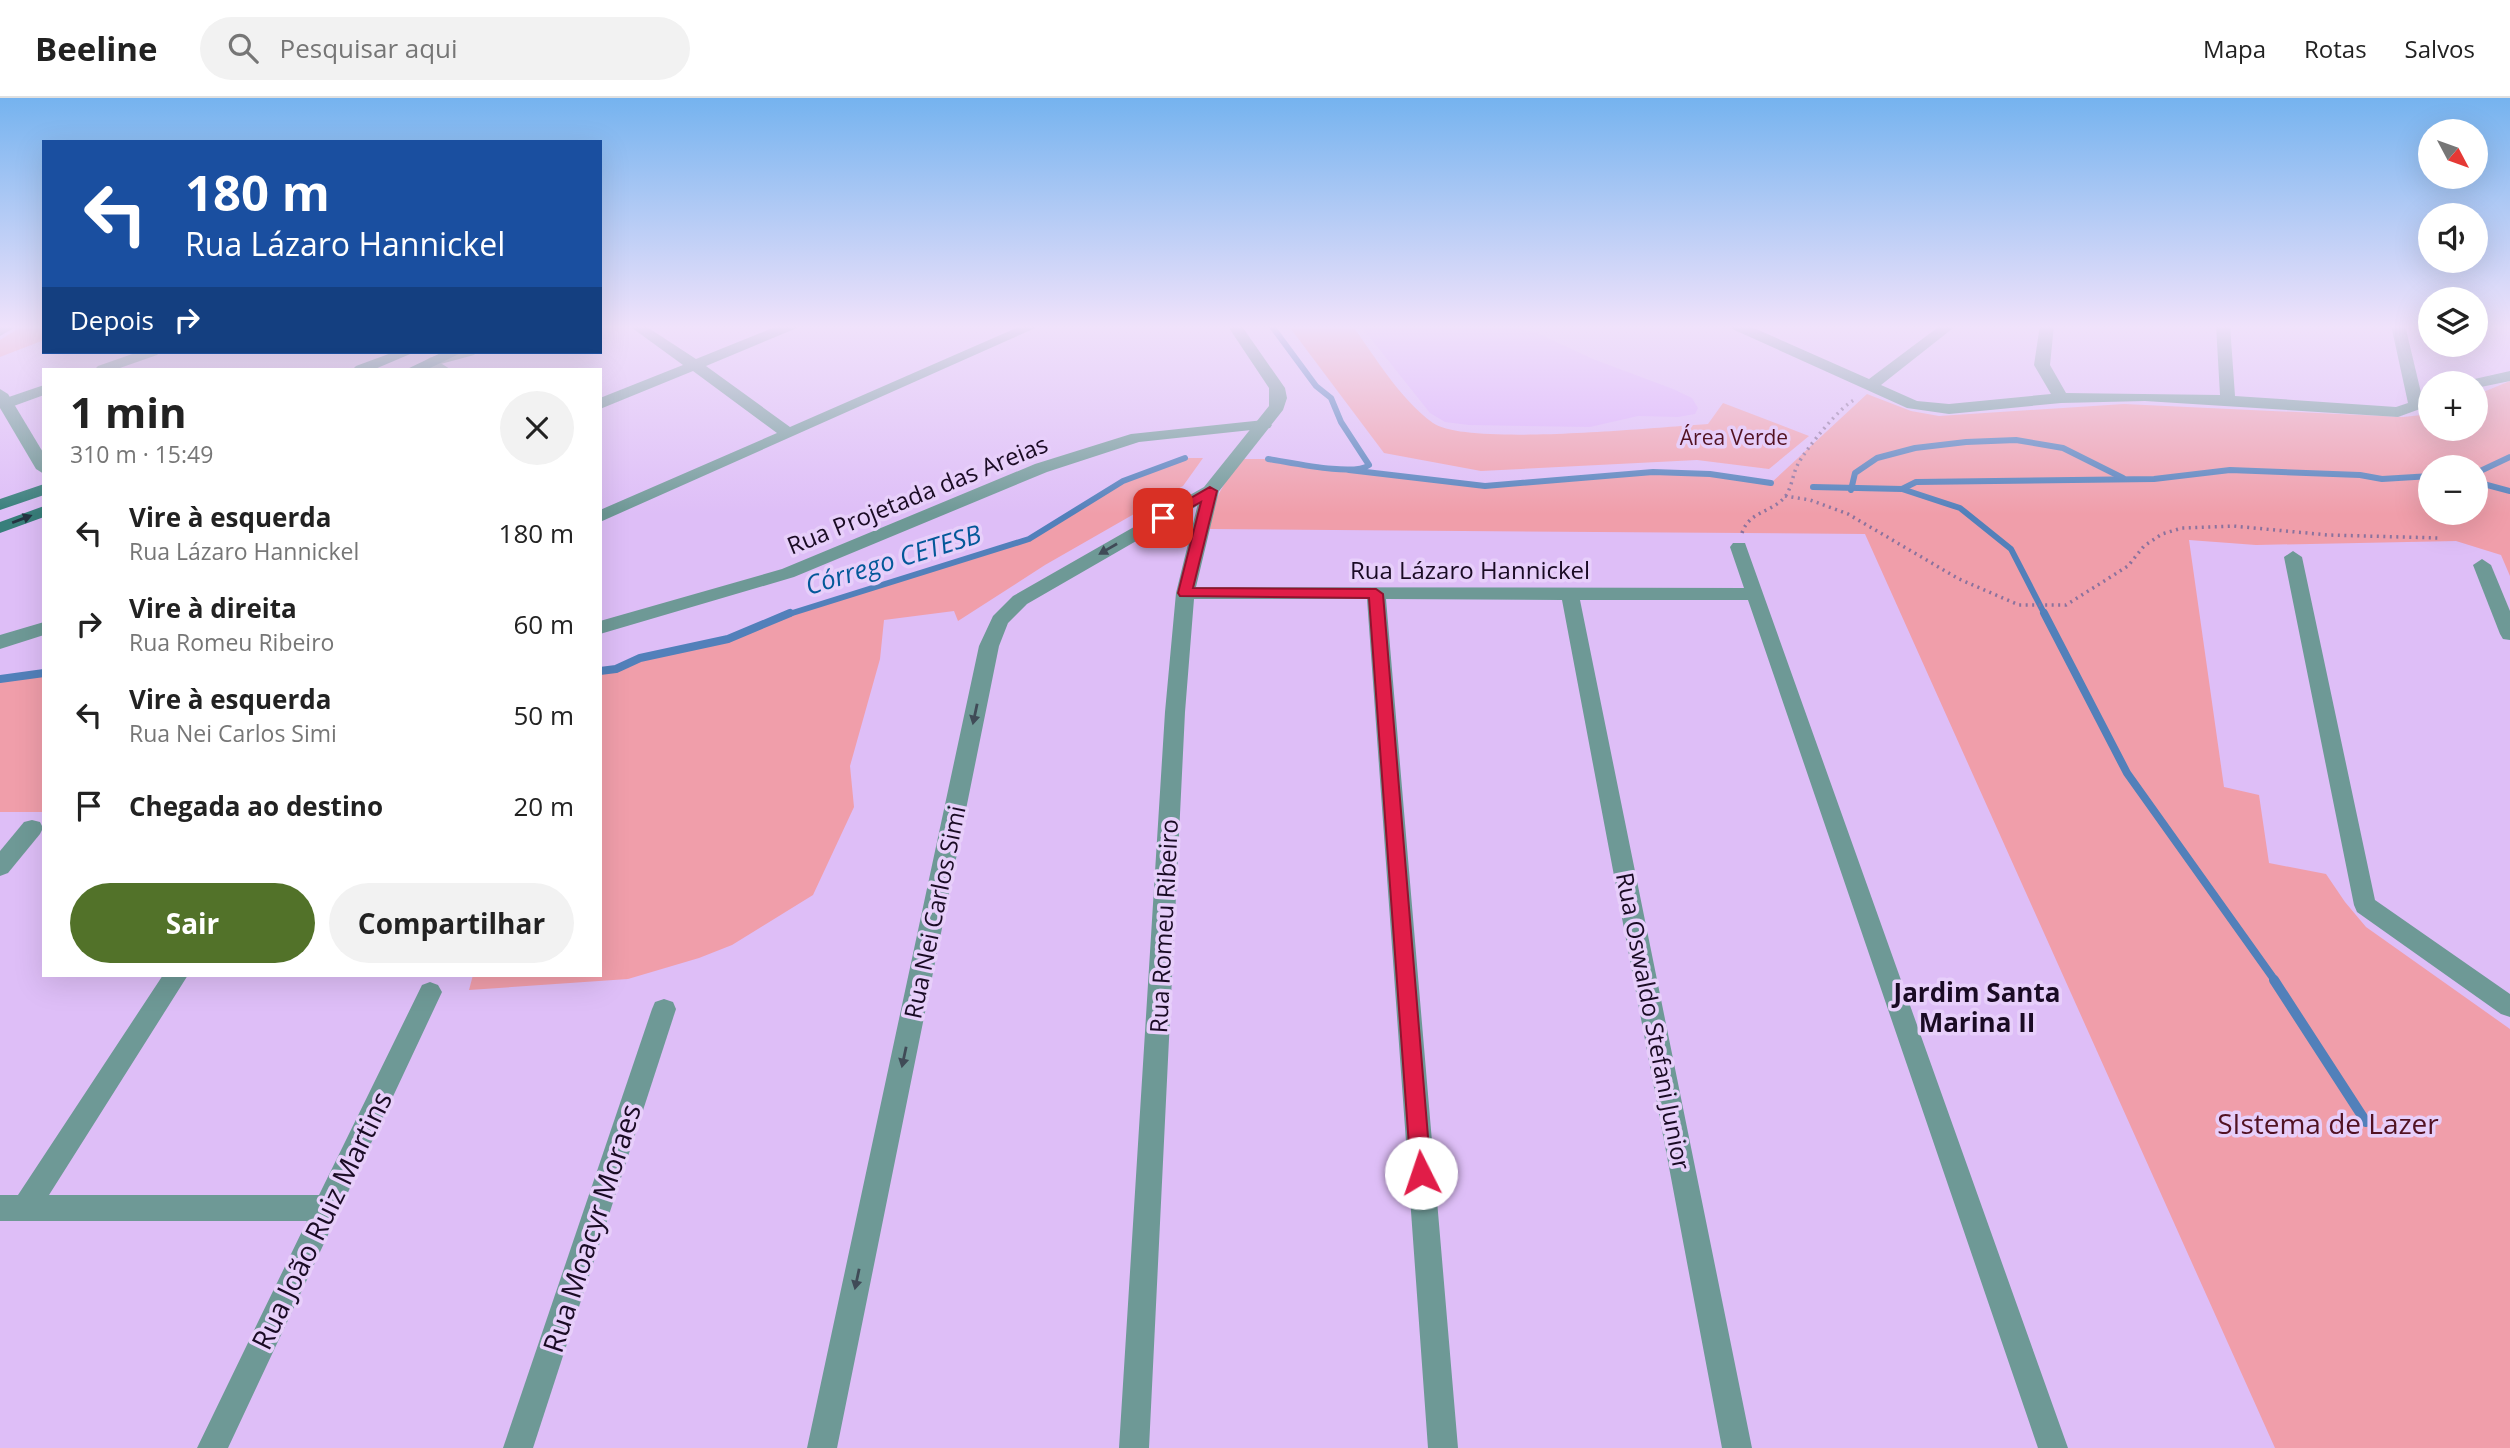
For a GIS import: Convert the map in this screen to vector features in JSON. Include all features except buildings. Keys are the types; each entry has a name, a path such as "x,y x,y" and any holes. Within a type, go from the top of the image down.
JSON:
{"main road":[{"path":"0,505 42,490"},
{"path":"0,528 42,512"}],"street":[{"path":"602,403 639,388"},
{"path":"726,388 789,434"},
{"path":"602,516 893,388"},
{"path":"1264,425 1276,407 1279,398 1277,388"},
{"path":"1878,388 1913,405 1948,410 2061,398 2154,398 2398,412 2418,404"},
{"path":"2055,388 2061,398"},
{"path":"2227,388 2228,402"},
{"path":"42,390 3,399 42,466"},
{"name":"Rua Romeu Ribeiro","path":"1134,1448 1175,712 1185,593 1213,487 1264,425"},
{"name":"Rua Projetada das Areias","path":"602,627 788,573 1041,468 1137,437 1264,425"},
{"name":"Rua Nei Carlos Simi","path":"822,1448 989,646 1000,620 1020,600 1213,487"},
{"path":"1739,547 2053,1448"},
{"path":"2293,557 2365,905 2510,1006"},
{"path":"2482,565 2510,634"},
{"name":"Rua Lázaro Hannickel","path":"1185,593 1755,594"},
{"path":"1376,594 1443,1448"},
{"name":"Rua Oswaldo Stefani Junior","path":"1570,594 1737,1448"},
{"path":"0,642 42,629"},
{"path":"0,867 32,828"},
{"path":"13,1208 175,977"},
{"name":"Rua João Ruiz Martins","path":"212,1448 430,992"},
{"name":"Rua Moacyr Moraes","path":"518,1448 664,1009"},
{"path":"13,1208 327,1208"}],"path":[{"path":"1739,547 1744,523 1785,496 1796,468 1833,416 1847,402 1869,395 1895,396"},
{"path":"1785,496 1811,500 1848,514 1959,579 2018,605 2066,605 2128,566 2144,547 2162,534 2182,528 2233,526 2328,535 2439,538"}],"shaded area":[{"path":"1410,388 1670,388 1692,398 1698,408 1695,414 1678,417 1638,416 1590,427 1469,425 1445,422 1430,413"}],"green space":[{"name":"Área Verde","path":"1335,388 1398,388 1433,423 1453,430 1483,434 1564,434 1708,424 1723,403 1809,436 1769,469 1697,460 1481,471 1384,453"},
{"name":"SIstema de Lazer","path":"2510,388 2510,576 2501,555 2456,541 2256,545 2189,540 2224,787 2259,795 2269,863 2326,874 2366,927 2510,1029 2510,1448 2275,1448 1865,534 1210,529 1216,500 1242,459 1268,459 1485,486 1653,472 1710,474 1771,483 1867,394 1911,411 1939,416 2124,404 2403,417 2418,415 2418,441 2488,441 2488,390"},
{"path":"1185,458 1203,458 1183,486 1045,565 958,621 954,611 884,620 880,659 850,766 854,807 813,895 732,945 699,958 628,979 469,990 472,977 602,977 602,671 616,669 640,658 728,639 807,607 1029,539 1123,481"},
{"path":"42,673 42,812 0,812 0,679"}],"waterway":[{"name":"Córrego CETESB","path":"1268,459 1350,470 1369,465 1341,422 1331,398 1318,388"},
{"path":"1852,488 1855,473 1877,458 1915,448 2016,440 2063,448 2123,478"},
{"path":"2488,467 2510,457"},
{"name":"Córrego CETESB","path":"786,615 1029,539 1123,481 1185,458"},
{"path":"1349,470 1485,486 1653,472 1710,474 1771,483"},
{"path":"1902,489 1916,482 2154,479 2230,470 2360,475 2382,479 2418,477"},
{"path":"2488,485 2510,491"},
{"path":"1813,487 1852,488"},
{"path":"1852,488 1902,489"},
{"path":"1902,489 1960,508 2011,549 2045,615"},
{"name":"Córrego CETESB","path":"602,671 616,669 640,658 728,639 790,613"},
{"path":"2044,613 2127,773 2276,982"},
{"name":"Córrego CETESB","path":"0,679 42,673"},
{"path":"2274,980 2366,1122"}],"district":[{"name":"Jardim Santa Marina II","path":"1977,1007"}],"route":[{"path":"1163,518 1210,491 1185,593 1376,594 1421,1173"}]}
